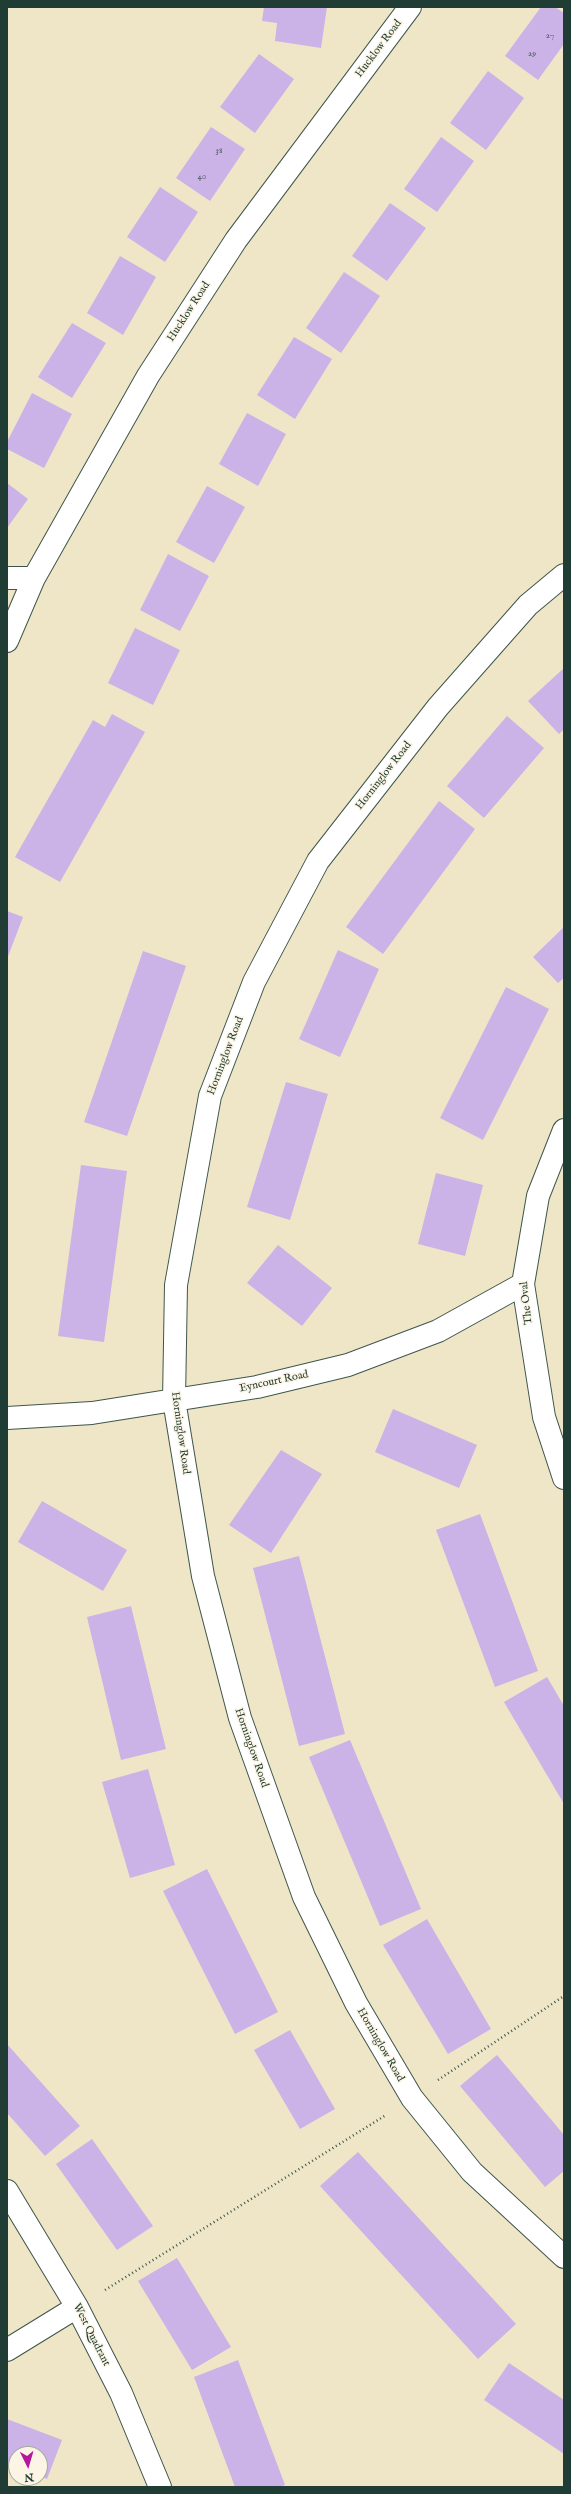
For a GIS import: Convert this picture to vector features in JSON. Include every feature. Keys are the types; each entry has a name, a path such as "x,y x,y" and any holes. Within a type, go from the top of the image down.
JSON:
{"street":[{"name":"Hucklow Road","path":"7,641 34,578 148,376 236,240 410,7"},
{"name":"Horninglow Road","path":"564,575 528,605 438,707 318,861 254,982 208,1104 176,1285 174,1400 203,1576 240,1718 304,1897 356,2003 412,2098 472,2172 564,2257"},
{"path":"7,578 34,578"},
{"name":"The Oval","path":"564,1130 538,1196 523,1284 544,1417 564,1478"},
{"name":"Eyncourt Road","path":"7,1418 92,1413 257,1387 348,1366 438,1331 523,1284"},
{"name":"West Quadrant","path":"7,2192 78,2307 121,2393 160,2487"},
{"path":"7,2350 78,2307"}],"path":[{"path":"78,2307 412,2098 564,1996"}],"building":[{"path":"264,7 327,7 321,48 275,41 277,23 262,21"},
{"path":"541,7 555,7 564,13 564,44 538,80 505,56"},
{"path":"259,54 294,79 255,133 220,107"},
{"path":"488,71 524,98 486,150 450,123"},
{"path":"211,127 245,149 210,201 176,178"},
{"path":"441,137 474,161 437,212 404,189"},
{"path":"160,187 198,212 165,262 127,237"},
{"path":"390,203 426,228 387,281 352,256"},
{"path":"120,256 156,277 123,335 87,313"},
{"path":"344,272 380,296 341,353 306,328"},
{"path":"72,323 106,343 72,398 38,377"},
{"path":"294,337 332,359 295,419 257,395"},
{"path":"32,393 72,414 44,468 7,449 7,442"},
{"path":"247,413 286,434 258,486 219,464"},
{"path":"7,483 28,499 7,528"},
{"path":"207,486 245,507 214,563 176,542"},
{"path":"168,554 209,576 180,631 140,610"},
{"path":"135,628 180,650 153,705 108,683"},
{"path":"564,668 564,729 559,734 528,701"},
{"path":"112,714 145,732 60,882 15,857 93,720 105,727"},
{"path":"507,716 544,748 484,818 447,786"},
{"path":"439,801 475,829 383,954 346,927"},
{"path":"7,911 23,917 7,959"},
{"path":"564,927 564,978 558,983 533,957"},
{"path":"338,950 379,969 340,1057 299,1039"},
{"path":"143,951 186,966 127,1136 84,1122"},
{"path":"506,987 549,1009 483,1140 440,1118"},
{"path":"286,1082 328,1094 290,1220 247,1207"},
{"path":"81,1165 127,1171 104,1342 58,1336"},
{"path":"436,1173 483,1185 465,1256 418,1244"},
{"path":"278,1245 332,1288 302,1326 247,1283"},
{"path":"393,1409 477,1445 459,1488 375,1452"},
{"path":"281,1450 322,1474 271,1553 229,1525"},
{"path":"42,1501 127,1550 103,1591 18,1542"},
{"path":"480,1514 538,1671 495,1687 436,1530"},
{"path":"299,1556 345,1734 299,1746 253,1568"},
{"path":"131,1606 166,1749 121,1760 87,1617"},
{"path":"547,1677 564,1706 564,1804 504,1702"},
{"path":"350,1740 421,1909 380,1926 309,1757"},
{"path":"148,1769 175,1865 130,1878 102,1782"},
{"path":"207,1869 278,2012 235,2034 163,1891"},
{"path":"427,1919 491,2029 448,2054 383,1945"},
{"path":"290,2030 335,2109 300,2129 254,2050"},
{"path":"7,2044 80,2126 45,2156 7,2113"},
{"path":"497,2055 564,2135 564,2171 545,2187 460,2086"},
{"path":"92,2139 153,2226 117,2250 56,2164"},
{"path":"358,2152 516,2324 478,2359 320,2186"},
{"path":"177,2258 231,2347 192,2370 138,2281"},
{"path":"238,2360 285,2485 279,2487 235,2487 194,2377"},
{"path":"509,2363 564,2400 564,2454 484,2400"},
{"path":"7,2419 62,2440 48,2476 48,2446 8,2446 7,2464"}]}
